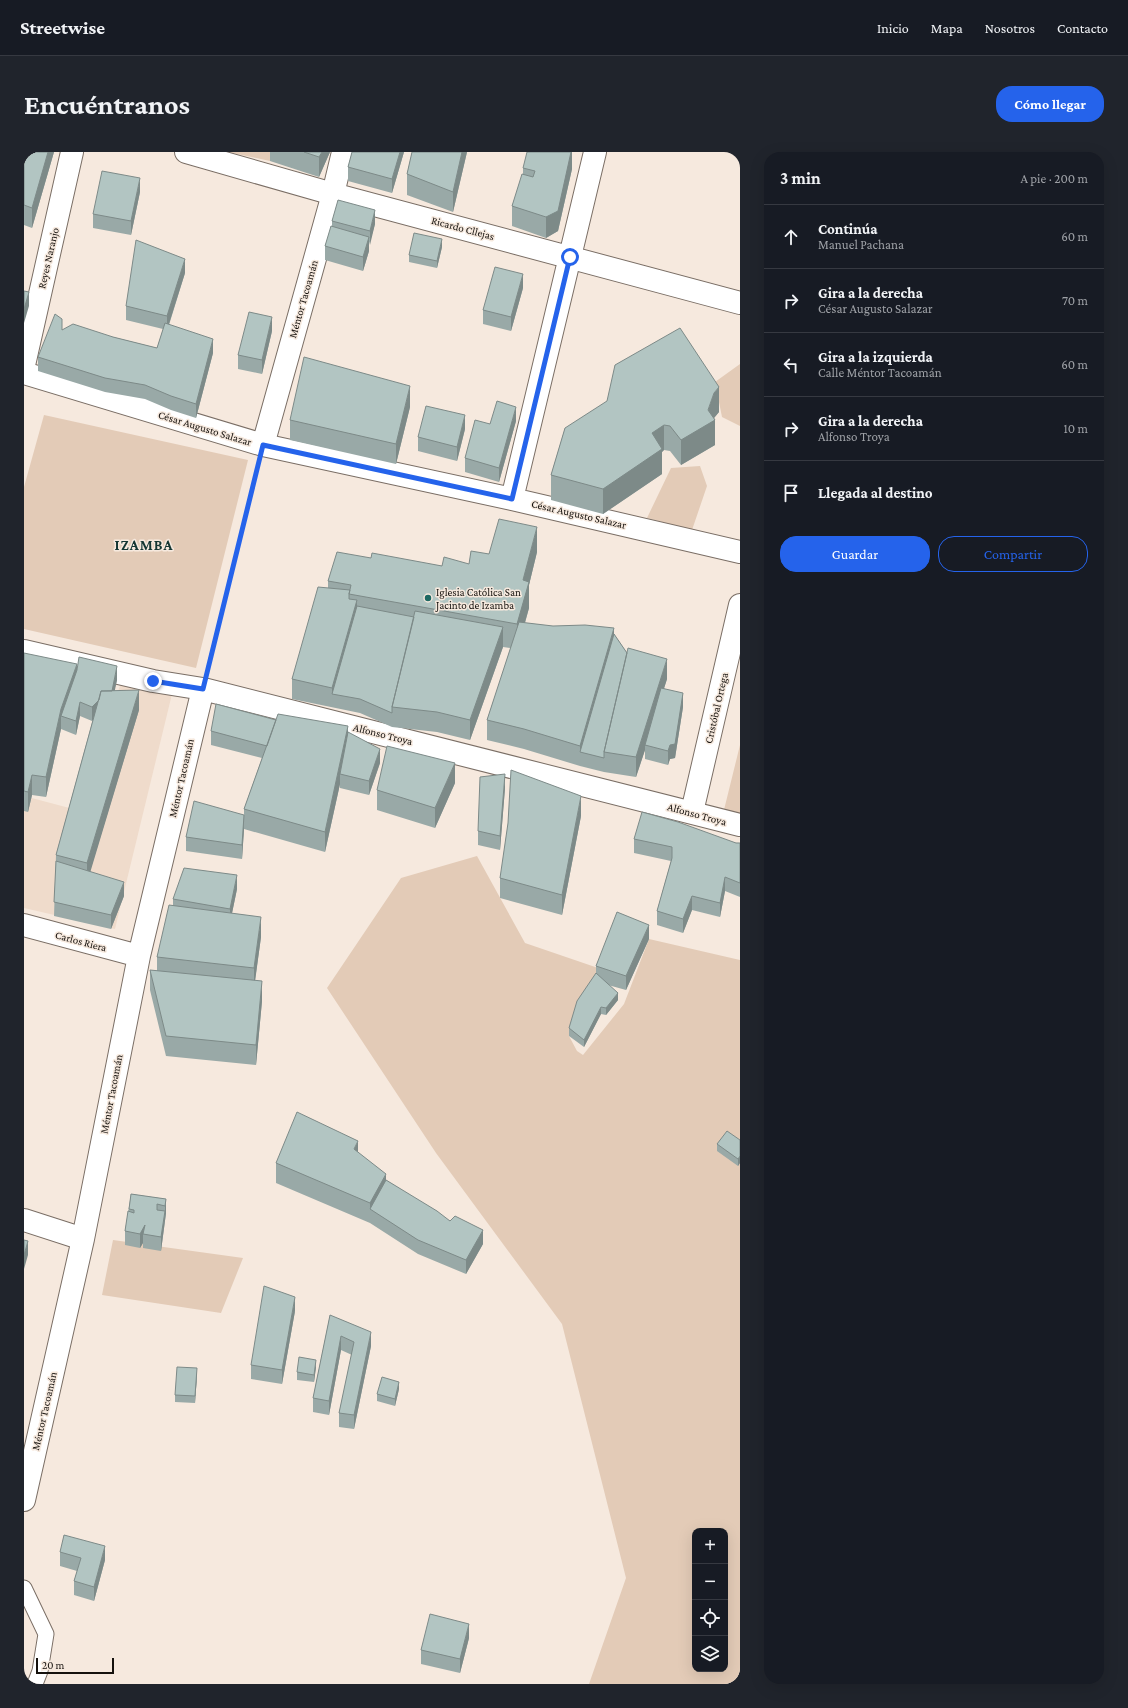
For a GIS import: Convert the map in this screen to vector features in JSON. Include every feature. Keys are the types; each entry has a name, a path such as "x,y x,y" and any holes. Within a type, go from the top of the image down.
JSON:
{"street":[{"name":"Reyes Naranjo","path":"24,365 72,152"},
{"name":"Ricardo Cllejas","path":"186,152 333,194 740,303"},
{"name":"Méntor Tacoamán","path":"263,445 333,194 343,152"},
{"path":"512,499 595,152"},
{"name":"César Augusto Salazar","path":"24,373 263,445 512,499 740,552"},
{"name":"Cristóbal Ortega","path":"692,812 740,605"},
{"name":"Alfonso Troya","path":"24,651 153,681 203,689 740,825"},
{"name":"Méntor Tacoamán","path":"24,1500 83,1239 139,956 203,689"},
{"name":"Carlos Riera","path":"24,925 139,956"},
{"path":"24,1220 83,1239"}],"lane":[{"path":"24,1588 46,1634 40,1671 35,1684"}],"path":[{"path":"203,689 263,445"}],"shaded area":[{"path":"228,152 272,152 270,161"},
{"path":"740,364 740,426 722,417 715,382"},
{"path":"44,415 248,460 196,668 24,629 24,487"},
{"path":"700,466 707,486 692,530 647,518 671,468"},
{"path":"121,683 172,694 115,929 24,908 24,796 77,810"},
{"path":"740,745 740,822 722,818"},
{"path":"477,856 525,943 601,969 569,1036 577,1051 583,1055 624,1004 649,939 740,960 740,1684 589,1684 626,1578 562,1324 436,1153 327,988 401,878"},
{"path":"113,1240 243,1258 221,1313 102,1295"}],"building":[{"path":"24,152 48,152 32,208 24,205"},
{"path":"304,152 322,152 319,157"},
{"path":"352,152 400,152 392,179 348,167"},
{"path":"412,152 462,152 453,192 407,174"},
{"path":"527,152 571,152 558,211 546,217 512,206 522,174 533,177 535,171 523,168"},
{"path":"102,171 140,178 131,221 93,214"},
{"path":"338,200 375,210 370,231 332,221"},
{"path":"331,226 369,237 363,257 325,246"},
{"path":"414,233 442,239 437,261 409,255"},
{"path":"136,240 185,259 167,316 126,306"},
{"path":"495,267 523,274 511,317 483,310"},
{"path":"24,291 29,292 24,309"},
{"path":"249,312 272,317 262,360 238,355"},
{"path":"55,314 62,319 62,330 73,324 113,337 157,348 165,323 213,339 196,404 171,396 145,385 105,378 38,357"},
{"path":"680,328 719,387 714,393 708,410 715,420 681,440 670,426 664,425 652,433 662,449 603,489 551,475 565,428 607,401 615,365"},
{"path":"304,357 410,386 396,444 290,420"},
{"path":"497,401 516,407 499,468 465,458 475,420 490,424"},
{"path":"426,406 465,415 457,447 418,437"},
{"path":"499,519 537,527 523,580 529,582 517,624 349,594 351,585 328,581 337,552 371,558 372,553 442,566 444,557 469,564 471,551 489,554"},
{"path":"318,587 350,590 349,599 357,600 332,688 292,679"},
{"path":"357,606 414,617 392,707 392,713 360,699 332,694"},
{"path":"415,611 503,627 470,720 437,712 392,707"},
{"path":"519,622 553,626 585,625 614,628 580,746 524,729 487,720"},
{"path":"614,634 627,653 604,752 604,758 580,752"},
{"path":"628,648 667,659 636,757 604,752"},
{"path":"24,653 77,664 61,709 46,777 32,775 28,792 24,791"},
{"path":"79,657 117,666 112,691 101,691 99,700 92,707 80,702 76,721 61,716 77,670"},
{"path":"661,688 683,693 675,744 670,745 668,751 645,745"},
{"path":"139,690 87,863 56,855 101,691"},
{"path":"216,704 276,720 267,746 211,731"},
{"path":"278,714 348,726 325,832 244,809"},
{"path":"348,732 380,749 369,781 340,774"},
{"path":"387,746 455,763 435,808 377,790"},
{"path":"511,770 581,796 562,895 500,878 508,823"},
{"path":"505,774 500,836 478,831 480,777"},
{"path":"194,801 244,815 242,845 186,837"},
{"path":"642,812 678,822 736,843 740,843 740,883 725,877 720,903 692,896 683,919 657,911 672,858 672,847 634,839"},
{"path":"56,861 124,882 111,915 54,902"},
{"path":"184,868 237,875 230,909 173,899"},
{"path":"169,905 261,917 254,968 157,957"},
{"path":"617,912 649,925 626,976 596,966"},
{"path":"150,970 262,981 256,1045 166,1036"},
{"path":"596,973 618,993 606,1008 601,1007 584,1040 569,1028 577,1001"},
{"path":"297,1112 358,1141 354,1149 386,1174 370,1203 276,1163"},
{"path":"727,1131 740,1140 740,1156 738,1159 717,1144"},
{"path":"386,1180 437,1211 450,1221 455,1216 483,1230 466,1260 418,1240 370,1209"},
{"path":"131,1194 166,1199 165,1206 157,1204 157,1210 165,1211 161,1237 143,1234 145,1225 140,1234 125,1231 128,1211 134,1213 134,1210 129,1209"},
{"path":"24,1240 28,1241 24,1255"},
{"path":"264,1286 295,1297 282,1370 251,1365"},
{"path":"330,1315 371,1332 354,1415 339,1413 354,1342 341,1336 329,1401 313,1398"},
{"path":"299,1357 316,1360 314,1375 297,1372"},
{"path":"177,1367 197,1368 195,1396 175,1395"},
{"path":"382,1377 399,1382 395,1399 377,1394"},
{"path":"64,1535 105,1546 94,1587 74,1581 81,1558 60,1552"},
{"path":"430,1614 469,1624 460,1659 421,1650"}],"place":[{"name":"Iglesia Católica San Jacinto de Izamba","path":"428,598"}],"district":[{"name":"IZAMBA","path":"144,545"}],"route":[{"path":"153,681 203,689 263,445 512,499 570,257"}]}
